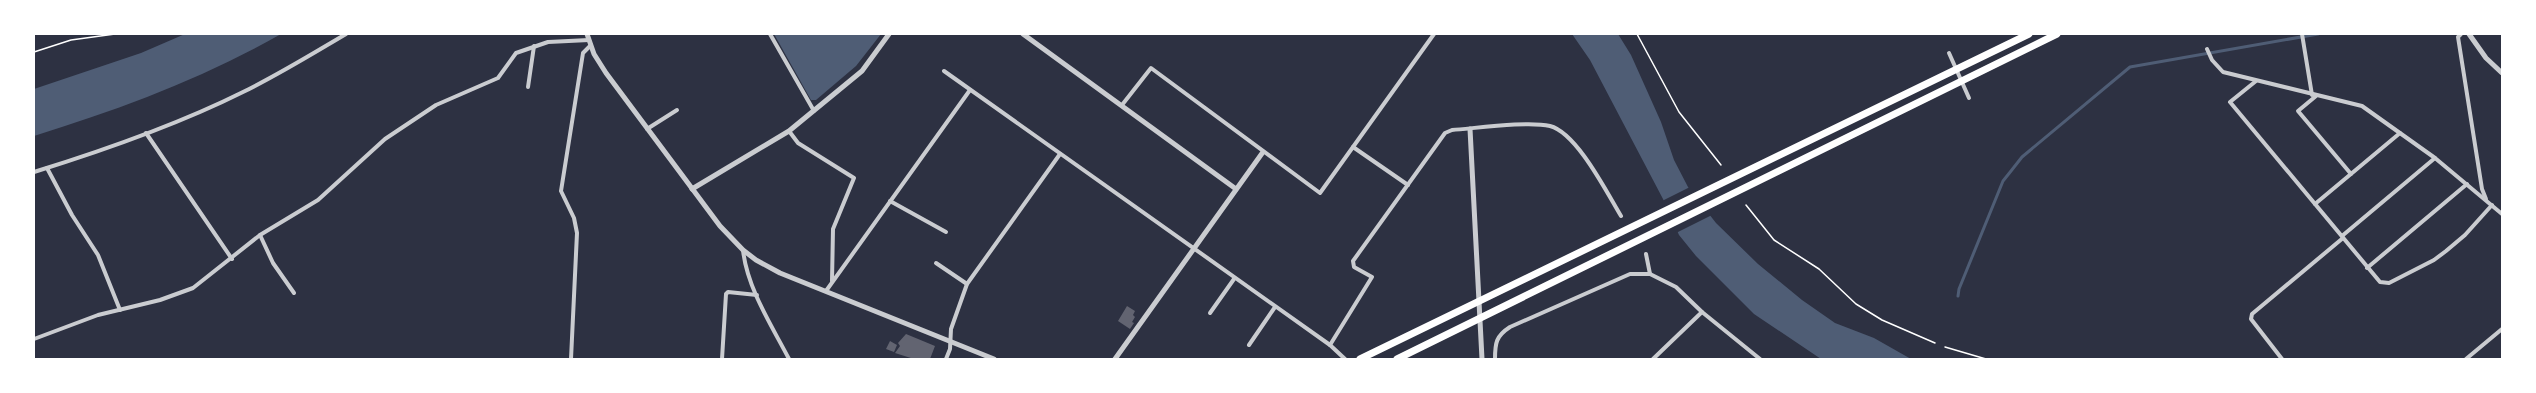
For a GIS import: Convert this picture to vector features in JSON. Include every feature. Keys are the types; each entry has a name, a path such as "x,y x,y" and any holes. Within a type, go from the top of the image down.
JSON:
{"highway":[{"path":"1360,359 2029,34"},
{"path":"1397,359 2057,34"}],"street":[{"path":"34,172 146,133 244,92 346,34"},
{"path":"770,34 814,111"},
{"path":"692,189 789,131 862,71 889,34"},
{"path":"1023,34 1236,189"},
{"path":"1122,105 1151,68 1320,193 1434,34"},
{"path":"2302,34 2314,96"},
{"path":"2461,34 2458,36 2482,189 2486,200"},
{"path":"2469,34 2486,58 2502,73"},
{"path":"34,339 120,310 160,300 193,288 232,259 260,235 318,200 385,140 436,105 498,78 504,73 512,56 534,46 556,41 589,40"},
{"path":"589,40 606,73 647,129 720,226 743,250 767,267 994,359"},
{"path":"571,359 577,233 574,218 561,191 583,53 589,40"},
{"path":"528,87 534,46"},
{"path":"2208,49 2209,56 2223,72 2314,96 2362,106 2435,158 2502,214"},
{"path":"1949,53 1970,98"},
{"path":"944,71 1234,279 1330,345 1345,359"},
{"path":"2256,81 2230,102 2380,282 2388,283 2434,260 2465,235 2492,205"},
{"path":"826,291 970,90"},
{"path":"2314,96 2298,111 2351,174"},
{"path":"647,129 677,110"},
{"path":"1330,345 1372,277 1354,267 1353,261 1445,133 1452,130 1534,125 1550,126 1561,131 1574,143 1621,216"},
{"path":"1470,129 1482,359"},
{"path":"789,131 798,143 854,178 833,229 832,282"},
{"path":"146,133 232,259"},
{"path":"2315,204 2400,133"},
{"path":"1353,147 1408,184"},
{"path":"1115,359 1263,152"},
{"path":"946,359 951,329 967,284 1060,154"},
{"path":"2282,359 2251,319 2252,314 2435,158"},
{"path":"47,168 72,215 98,255 120,310"},
{"path":"2367,268 2467,184"},
{"path":"890,201 946,232"},
{"path":"260,235 273,264 294,292"},
{"path":"743,250 744,261 756,295 789,359"},
{"path":"1646,254 1650,274"},
{"path":"936,263 967,284"},
{"path":"1495,359 1494,343 1501,333 1510,327 1630,274 1650,274 1676,287 1702,312 1760,359"},
{"path":"1210,313 1234,279"},
{"path":"722,359 726,294 728,292 756,295"},
{"path":"1249,345 1275,307"},
{"path":"1653,359 1702,312"},
{"path":"2466,359 2502,329"}],"path":[{"path":"34,52 71,40 115,34"},
{"path":"1637,34 1679,112 1721,165"},
{"path":"1746,205 1774,240 1819,270 1856,304 1887,322 1934,344"},
{"path":"1945,347 1986,359"}],"water":[{"path":"185,34 281,34 221,65 160,92 98,115 34,136 34,89 141,53"},
{"path":"774,34 881,34 856,66 816,100 811,100"},
{"path":"1572,34 1618,34 1631,55 1661,122 1674,160 1688,187 1716,223 1758,264 1802,300 1835,323 1874,338 1911,359 1821,359 1754,314 1696,256 1679,235 1663,199 1590,60"}],"pier":[{"path":"1690,187 1712,215 1676,233 1662,201"}],"building":[{"path":"1127,306 1135,311 1133,315 1135,317 1132,322 1134,323 1130,329 1118,321"},
{"path":"906,334 935,346 930,359 914,359 895,353 900,346 898,343"},
{"path":"890,341 897,345 894,352 886,349"}],"waterway":[{"path":"1958,296 1959,289 2003,181 2022,157 2130,67 2318,34"}]}
